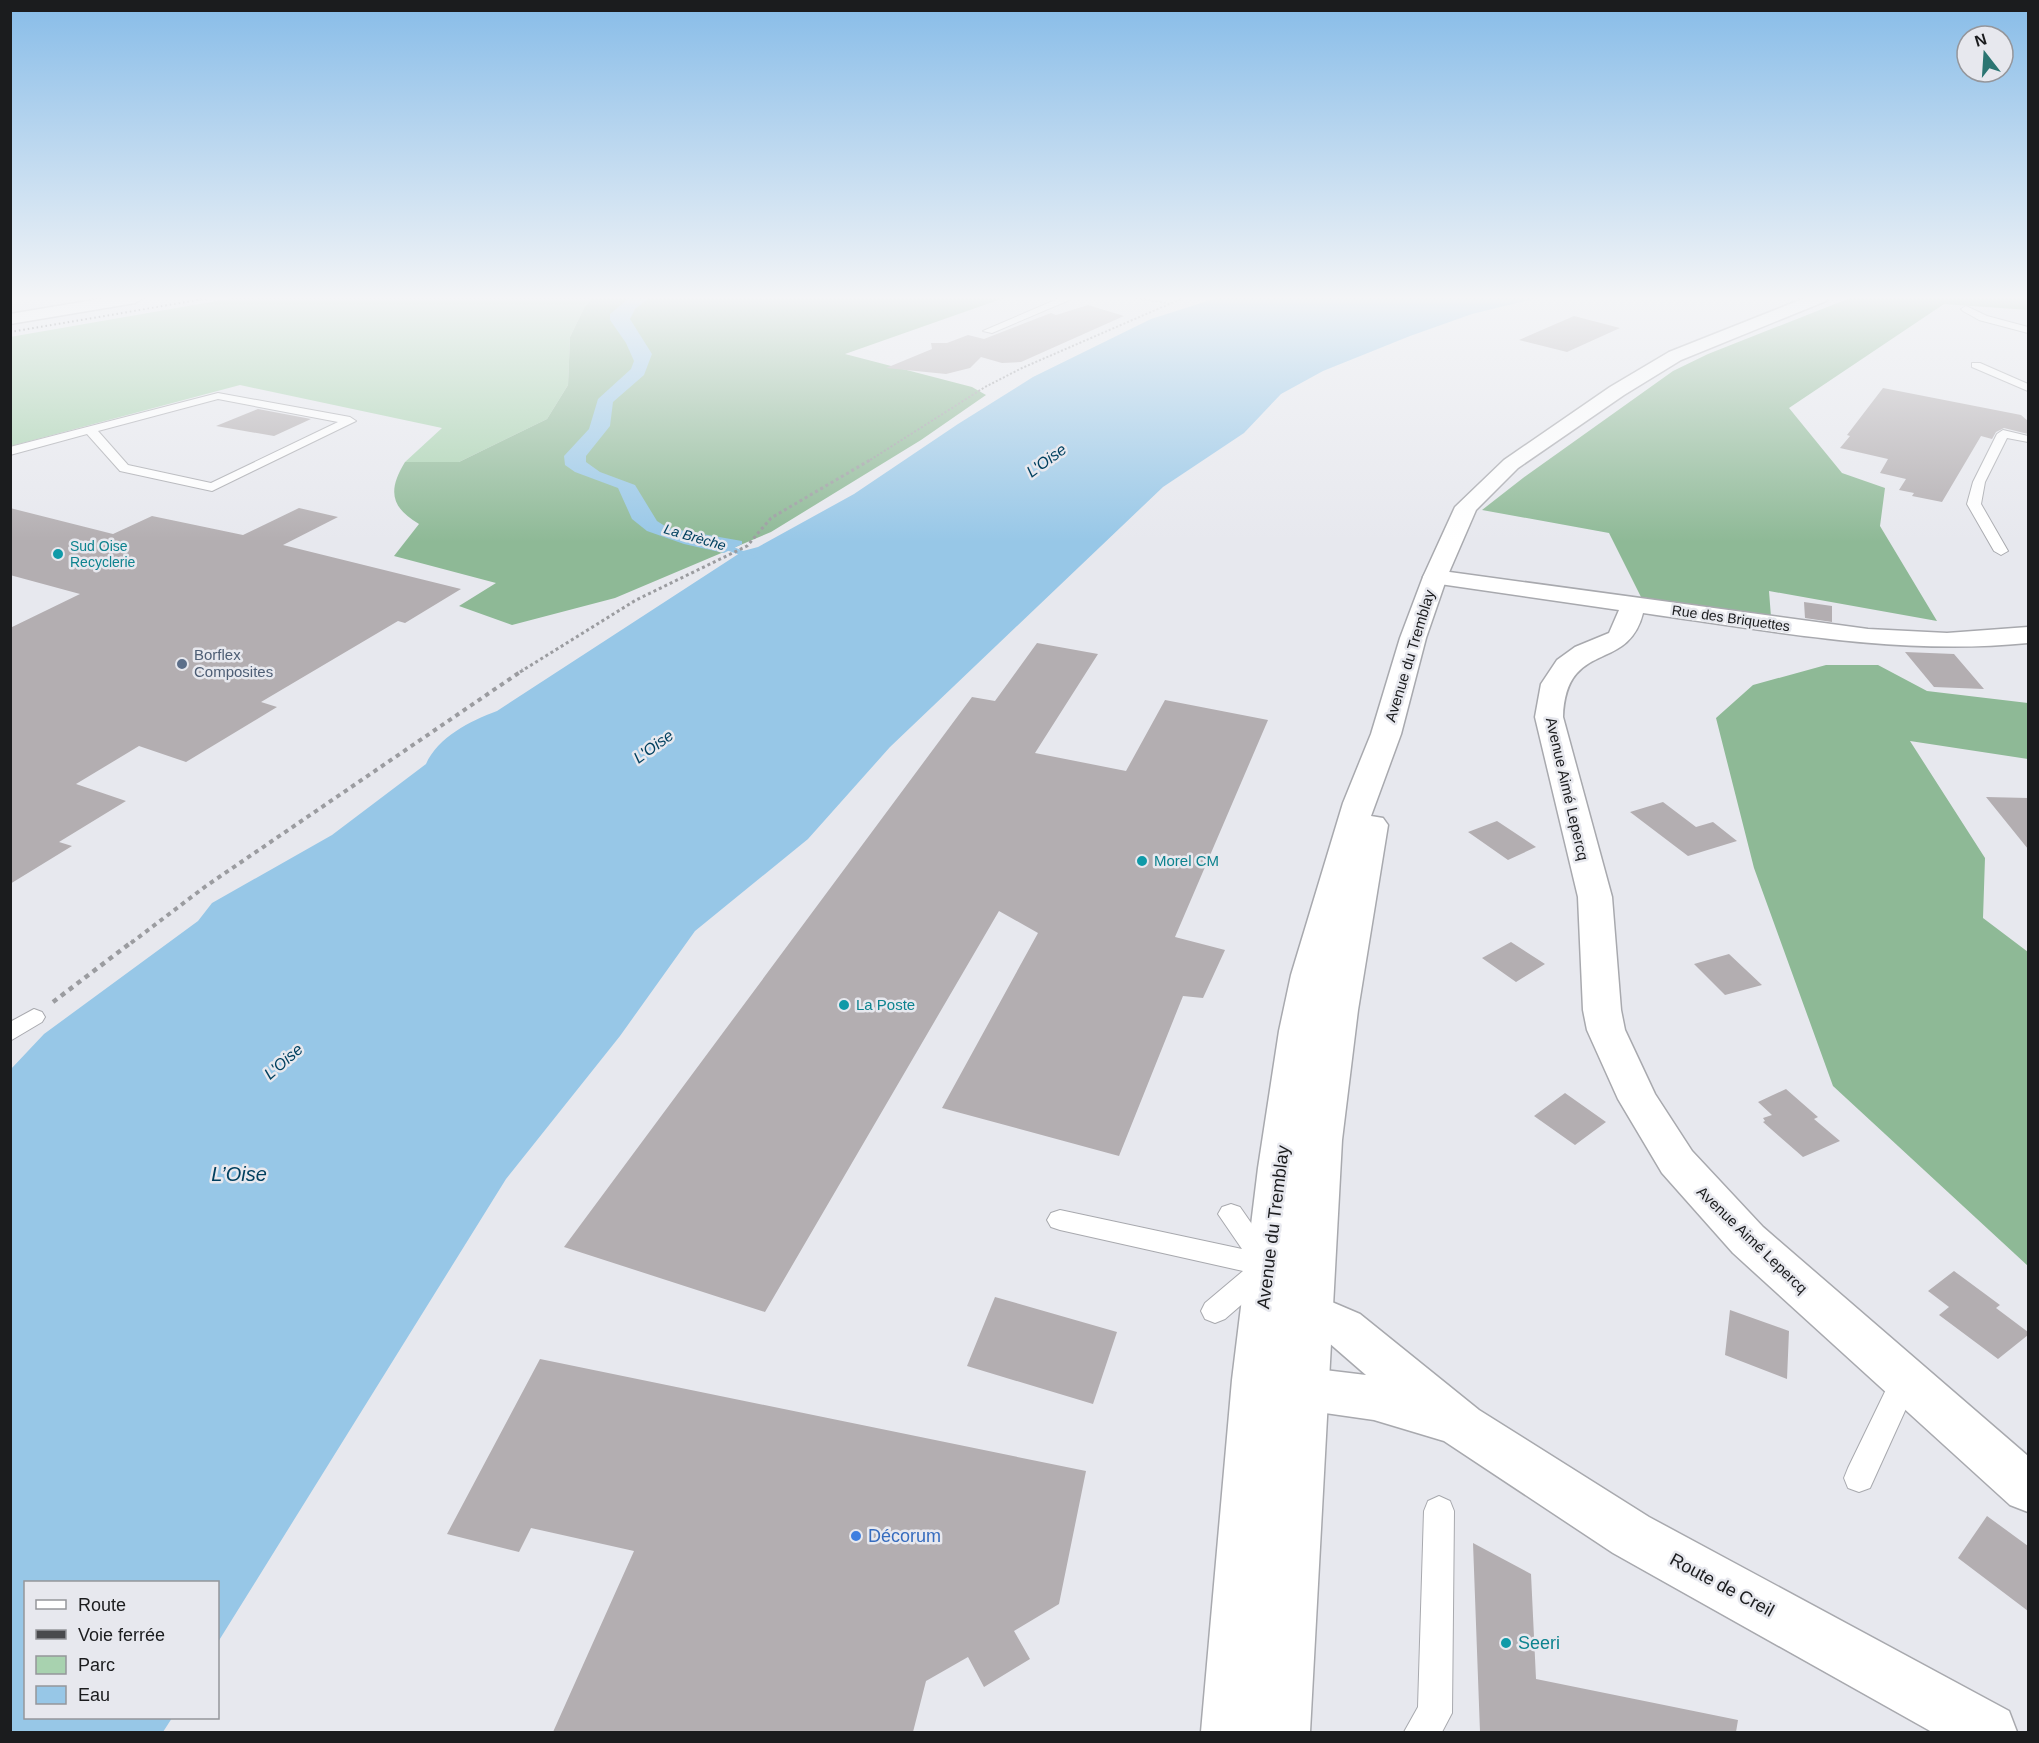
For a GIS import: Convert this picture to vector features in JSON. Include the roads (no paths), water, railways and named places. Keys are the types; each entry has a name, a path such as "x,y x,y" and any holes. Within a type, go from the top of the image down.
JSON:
{"main road":[{"name":"Avenue du Tremblay","path":"1287,1731 1304,1389 1266,1280 1293,1065 1309,975 1359,803 1386,734 1413,638 1435,577 1466,507 1511,464 1636,379"},
{"name":"Rue des Briquettes","path":"1435,577 1881,639 1953,643 2028,635"},
{"name":"Avenue Aimé Lepercq","path":"1634,604 1626,629 1616,640 1568,663 1562,671 1549,706 1550,728 1595,897 1602,1010 1606,1030 1638,1099 1697,1187 1748,1240 2028,1488"},
{"name":"Avenue du Tremblay","path":"1230,1732 1304,1389 1324,1318 1325,1110 1386,734"},
{"name":"Route de Creil","path":"1266,1280 1380,1357 1462,1426 1665,1555 1988,1732"},
{"name":"Route de Creil","path":"1304,1389 1399,1404 1462,1426"}],"lane":[{"path":"2008,379 2028,388"},
{"path":"10,451 218,396 350,421 212,487 124,468 90,430"},
{"path":"2001,551 1974,504 1979,482 2003,434 2028,439"},
{"path":"10,1033 34,1017"},
{"path":"1231,1214 1266,1280"},
{"path":"1060,1220 1266,1280"},
{"path":"1215,1311 1266,1280"},
{"path":"1859,1478 1905,1380"},
{"path":"1421,1732 1435,1713 1439,1511"}],"water":[{"path":"620,379 639,379 613,402 610,426 586,456 586,462 600,472 635,485 657,521 668,528 742,541 742,544 724,553 684,544 647,531 632,519 618,488 575,472 565,465 564,456 589,429 598,399"},
{"name":"L’Oise","path":"1029,379 1308,379 1281,394 1244,433 1163,487 890,747 808,839 695,931 620,1036 506,1179 219,1640 219,1581 24,1581 24,1719 171,1719 163,1732 11,1732 11,1069 44,1034 198,921 212,903 332,835 426,764 438,746 456,731 497,711 743,551 758,547 854,494"}],"waterway":[{"name":"La Brèche","path":"721,545 754,557"}],"place":[{"name":"Sud Oise Recyclerie","path":"58,554"},
{"name":"Borflex Composites","path":"182,664"},
{"name":"Morel CM","path":"1142,861"},
{"name":"La Poste","path":"844,1005"},
{"name":"Décorum","path":"856,1536"},
{"name":"Seeri","path":"1506,1643"}],"water label":[{"name":"L'Oise","path":"1046,460"},
{"name":"L'Oise","path":"653,746"},
{"name":"L'Oise","path":"283,1061"}]}
